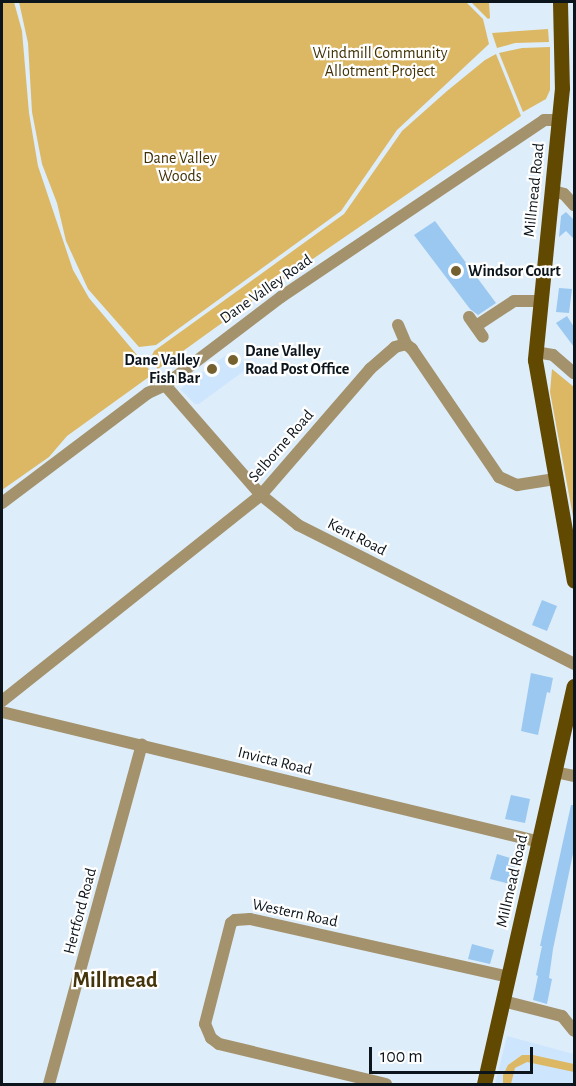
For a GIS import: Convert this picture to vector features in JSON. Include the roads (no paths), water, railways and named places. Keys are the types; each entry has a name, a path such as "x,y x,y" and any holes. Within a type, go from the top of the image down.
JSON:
{"main road":[{"name":"Millmead Road","path":"560,2 568,87 559,120 536,352 537,380 574,581"},
{"name":"Millmead Road","path":"484,1084 574,686"}],"street":[{"name":"Dane Valley Road","path":"2,503 148,393 165,385 281,297 544,120 559,120"},
{"path":"553,191 564,194 574,205"},
{"path":"476,327 514,301 541,301"},
{"path":"398,325 406,344 412,349 499,477 517,485 555,479"},
{"name":"Selborne Road","path":"2,701 261,495 370,369 395,347 406,344"},
{"path":"536,352 553,355 574,373"},
{"name":"Kent Road","path":"165,385 261,495 298,525 574,664"},
{"name":"Invicta Road","path":"2,712 540,842"},
{"name":"Hertford Road","path":"49,1084 142,746"},
{"path":"555,772 574,776"},
{"name":"Western Road","path":"386,1084 219,1044 212,1038 205,1024 231,923 235,920 250,919 509,977"},
{"path":"503,1001 562,1016 574,1031"}],"place":[{"name":"Windsor Court","path":"456,271"},
{"name":"Dane Valley Road Post Office","path":"233,360"},
{"name":"Dane Valley Fish Bar","path":"212,369"}],"district":[{"name":"Millmead","path":"115,981"}],"park label":[{"name":"Windmill Community Allotment Project","path":"380,62"},
{"name":"Dane Valley Woods","path":"180,167"}]}
